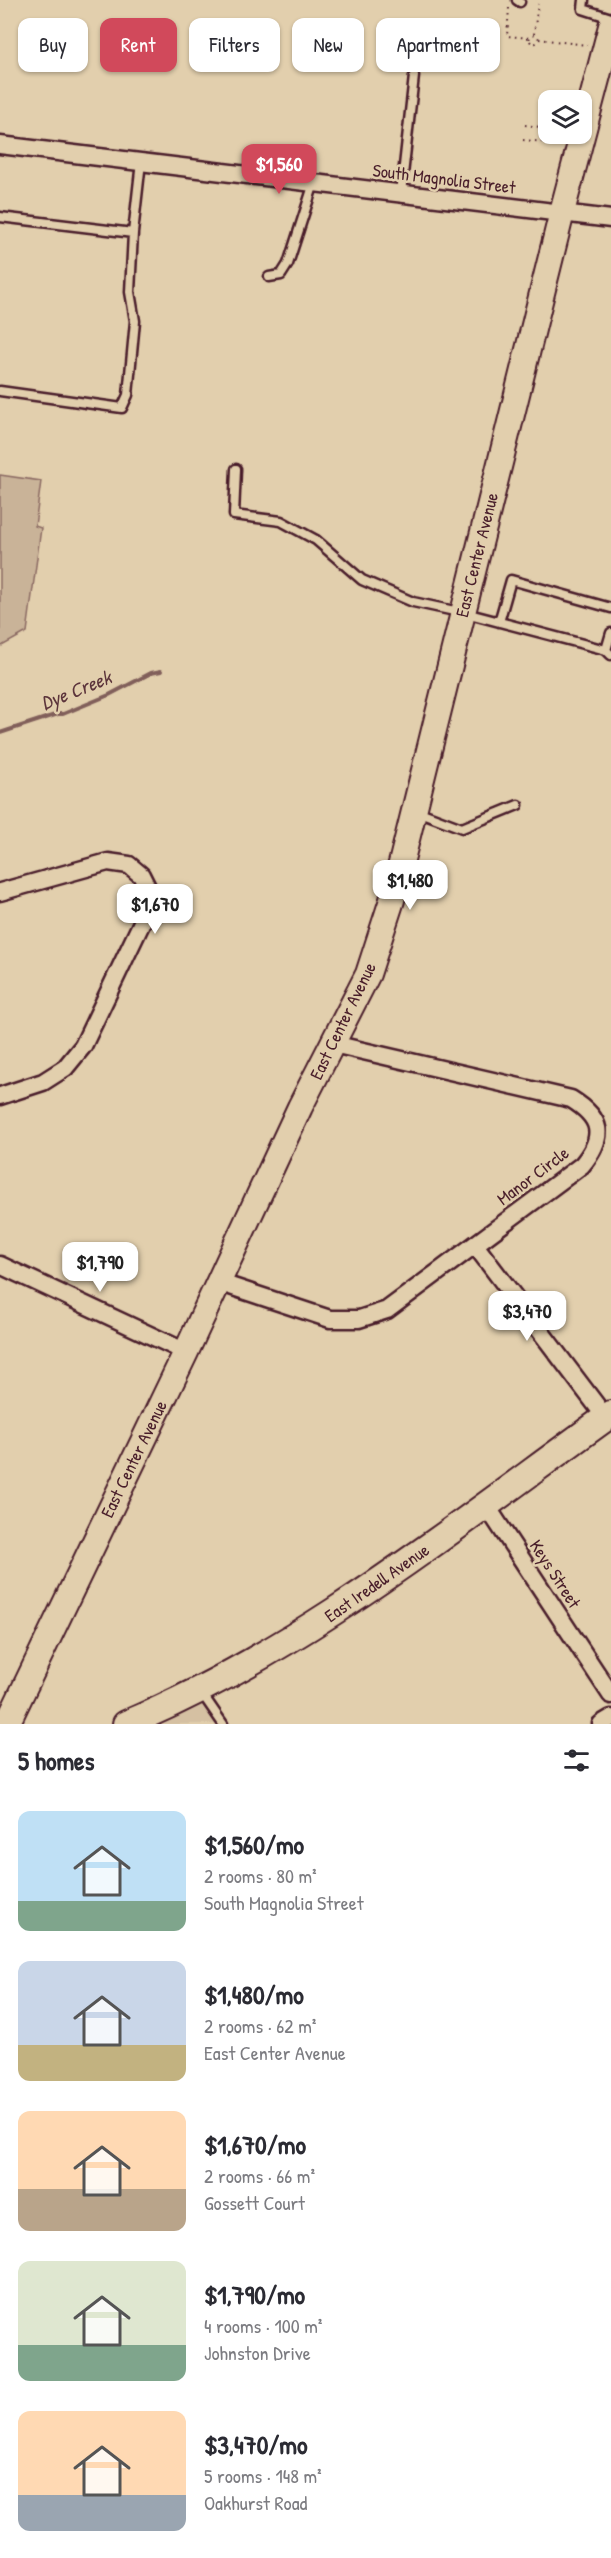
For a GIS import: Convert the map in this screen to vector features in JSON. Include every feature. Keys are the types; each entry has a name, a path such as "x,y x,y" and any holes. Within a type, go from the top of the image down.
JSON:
{"main road":[{"name":"East Iredell Avenue","path":"126,1724 200,1690 326,1619 609,1416"}],"street":[{"name":"East Center Avenue","path":"7,1724 186,1352 300,1107 368,974 392,900 562,212 608,37"},
{"name":"South Magnolia Street","path":"0,145 611,219"},
{"path":"0,892 108,862 129,865 141,875 150,893 144,918 83,1046 65,1068 43,1082 0,1096"},
{"name":"Manor Circle","path":"218,1282 330,1319 359,1319 387,1310 582,1165 596,1149 598,1128 589,1110 571,1099 333,1044"},
{"path":"474,1245 609,1416"},
{"path":"0,1265 186,1352"},
{"name":"Keys Street","path":"486,1505 611,1695"},
{"path":"601,1724 611,1718"}],"lane":[{"path":"584,0 583,9 611,18"},
{"path":"400,193 414,76"},
{"path":"0,391 122,408 128,395 135,321 130,292 133,233 141,162"},
{"path":"269,277 281,275 288,264 314,182"},
{"path":"0,218 133,233"},
{"path":"236,469 234,514 280,521 316,540 362,580 413,602 499,622 608,653 611,633"},
{"path":"499,622 511,580 611,608"},
{"path":"414,810 462,828 518,805"},
{"path":"200,1690 223,1724"}],"path":[{"path":"506,4 510,9 507,36 530,38 534,34 538,4"},
{"path":"534,34 539,39"},
{"path":"530,38 534,44 539,39 608,37"},
{"path":"525,125 538,127"},
{"path":"524,140 538,141"}],"shaded area":[{"path":"0,475 41,481 35,526 41,528 27,632 0,647"},
{"path":"200,1690 223,1724 126,1724"}],"waterway":[{"name":"Dye Creek","path":"0,733 63,714 109,695 151,673 161,671"}]}
